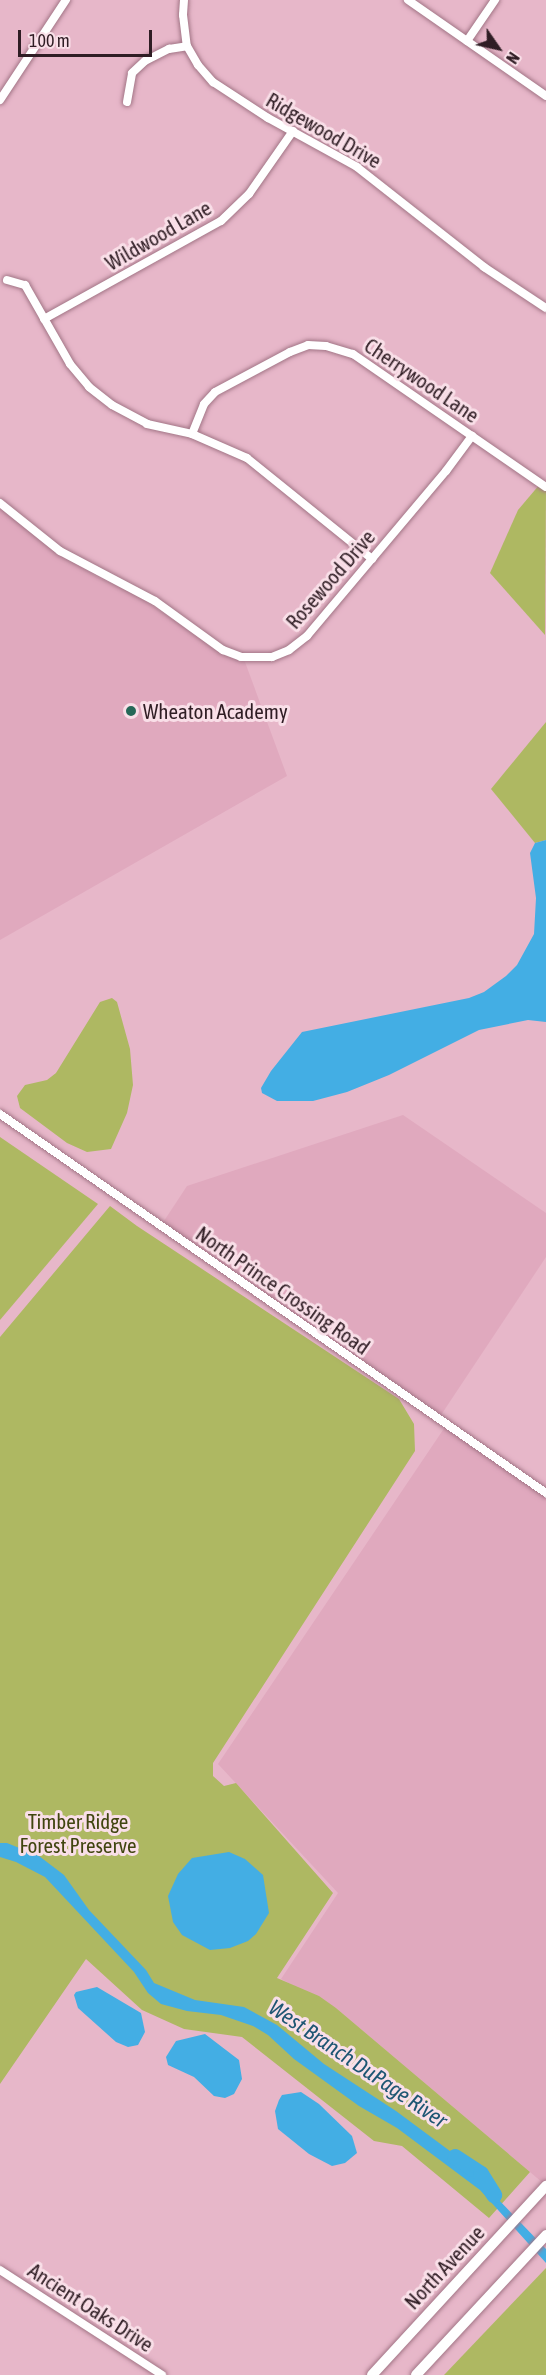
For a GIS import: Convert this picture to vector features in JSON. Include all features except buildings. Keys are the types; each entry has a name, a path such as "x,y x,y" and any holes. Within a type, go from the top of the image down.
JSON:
{"main road":[{"name":"North Avenue","path":"372,2375 546,2187"},
{"path":"416,2375 546,2235"}],"street":[{"path":"0,100 66,0"},
{"name":"Ridgewood Drive","path":"184,0 183,15 187,46 198,66 213,82 250,107 363,171 462,251 546,308"},
{"path":"408,0 546,96"},
{"path":"467,41 495,0"},
{"path":"127,102 132,73 146,61 169,49 187,46"},
{"name":"Wildwood Lane","path":"44,319 221,221 249,194 293,131"},
{"path":"7,280 25,285 70,364 97,394 127,415 147,424 192,434 231,449 260,466 372,560"},
{"name":"Cherrywood Lane","path":"192,434 204,404 215,392 281,356 308,345 326,346 353,354 546,487"},
{"name":"Rosewood Drive","path":"0,503 60,551 155,601 215,645 241,657 272,657 299,644 372,560 472,436"},
{"name":"North Prince Crossing Road","path":"0,1114 546,1493"},
{"name":"Ancient Oaks Drive","path":"0,2270 162,2375"}],"shaded area":[{"name":"Wheaton Academy","path":"0,507 48,547 97,577 135,594 207,643 245,662 287,776 0,940"},
{"path":"403,1115 546,1213 546,1257 441,1415 162,1224 187,1186"},
{"path":"445,1427 546,1497 546,2180 543,2183 336,2008 281,1979 338,1893 218,1764"}],"green space":[{"path":"540,484 546,488 545,635 490,573 518,510"},
{"path":"546,722 546,840 535,843 491,789"},
{"path":"112,998 117,1002 130,1049 133,1085 127,1113 111,1149 87,1152 67,1143 20,1108 17,1096 25,1085 47,1080 56,1073 100,1002"},
{"path":"0,1137 98,1204 0,1320"},
{"name":"Timber Ridge Forest Preserve","path":"110,1206 399,1399 414,1424 415,1451 213,1763 213,1776 224,1786 236,1783 333,1893 277,1978 319,1996 336,2008 530,2172 489,2218 402,2146 374,2141 242,2037 184,2029 142,2010 86,1959 0,2084 0,1337"},
{"path":"546,2268 546,2375 444,2375"}],"water":[{"path":"546,840 546,1022 528,1020 479,1030 389,1075 347,1092 313,1101 277,1101 262,1093 261,1088 271,1071 302,1032 469,998 484,992 506,976 517,965 534,934 536,898 530,853 535,843"},
{"path":"0,1843 7,1843 39,1856 64,1875 89,1910 146,1970 154,1983 195,2000 244,2007 277,2025 324,2064 396,2111 489,2180 497,2198 546,2249 546,2263 480,2190 397,2128 359,2106 294,2059 268,2035 253,2026 221,2015 187,2011 161,2004 148,1993 134,1972 45,1877 16,1862 0,1857"},
{"path":"229,1852 245,1859 263,1875 269,1913 256,1934 248,1941 230,1948 210,1950 182,1935 173,1922 168,1896 178,1874 192,1858"},
{"path":"97,1987 141,2013 145,2032 138,2045 128,2047 116,2042 78,2008 74,1995 76,1992"},
{"path":"205,2034 239,2060 242,2079 234,2094 225,2098 214,2096 194,2077 168,2065 166,2057 176,2041"},
{"path":"301,2092 319,2104 352,2136 357,2153 345,2163 332,2166 309,2154 278,2129 275,2111 282,2095"}],"waterway":[{"name":"West Branch DuPage River","path":"455,2157 481,2174 494,2195"}],"place":[{"name":"Wheaton Academy","path":"131,711"}]}
